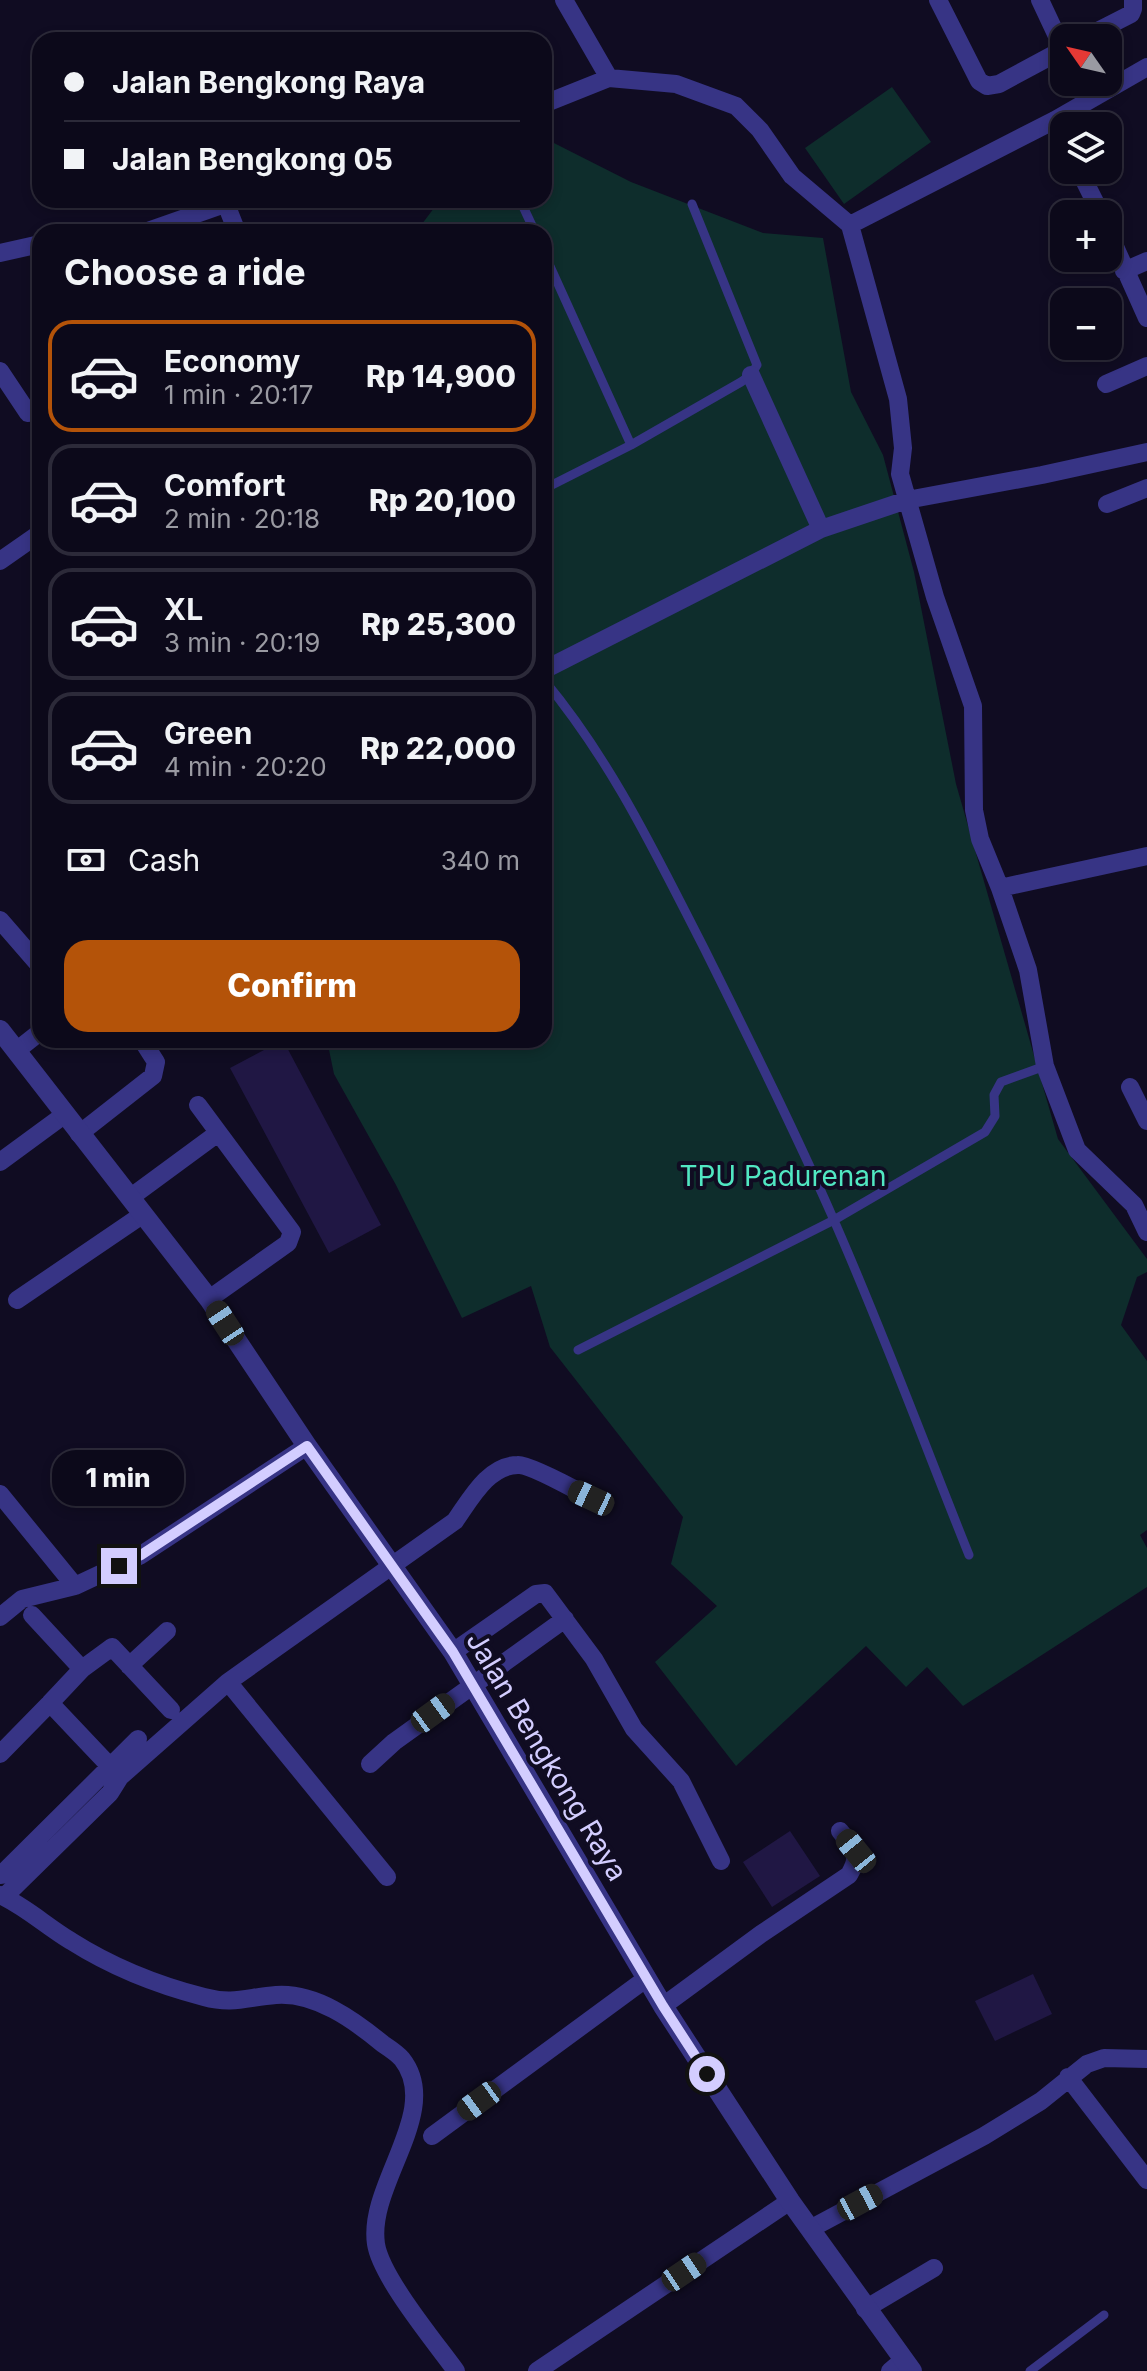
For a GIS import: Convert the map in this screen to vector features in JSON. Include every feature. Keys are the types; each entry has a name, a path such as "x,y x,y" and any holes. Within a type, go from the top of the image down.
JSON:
{"street":[{"path":"564,0 609,78"},
{"path":"938,0 979,81 987,86 999,84 1050,57"},
{"path":"1040,0 1052,24"},
{"path":"1111,24 1131,14 1138,3"},
{"path":"1069,112 1147,67"},
{"path":"552,101 609,78 676,84 736,106 760,130 792,176 850,225 898,399 903,448 900,474 935,597 973,706 974,810 980,839 1028,970 1045,1066 1077,1150 1141,1202 1147,1232"},
{"path":"850,225 1050,123"},
{"path":"168,224 214,208"},
{"path":"0,253 32,246"},
{"path":"1124,271 1147,261"},
{"path":"1122,266 1147,318"},
{"path":"1106,384 1147,366"},
{"path":"0,371 28,413"},
{"path":"751,375 821,529"},
{"path":"552,666 821,529 907,500 1147,452"},
{"path":"1107,504 1147,488"},
{"path":"0,561 32,539"},
{"path":"1000,888 1147,856"},
{"path":"0,920 32,957"},
{"name":"Jalan Bengkong Raya","path":"0,1030 209,1299 307,1446 453,1652 663,2006 902,2367"},
{"path":"16,1051 32,1038"},
{"path":"79,1134 153,1076 156,1062 147,1048"},
{"path":"1130,1087 1147,1121"},
{"path":"198,1105 292,1232 288,1243 209,1299"},
{"path":"0,1162 64,1115"},
{"path":"17,1300 136,1206 218,1133"},
{"path":"0,1617 22,1599 75,1586 141,1555 307,1446"},
{"path":"1,1875 115,1772 228,1682 455,1521 475,1493 498,1470 519,1464 591,1498"},
{"path":"0,1494 75,1586"},
{"path":"453,1652 536,1594 545,1593 594,1659 634,1729 681,1781 721,1861"},
{"path":"32,1615 82,1669"},
{"path":"370,1764 394,1742 565,1619"},
{"path":"129,1666 167,1631"},
{"path":"0,1754 82,1669 112,1647 171,1710"},
{"path":"228,1682 387,1877"},
{"path":"50,1703 115,1772"},
{"path":"138,1739 115,1772 110,1793 2,1896 117,1968 204,1997 229,2002 274,1995 309,1998 357,2023 402,2059 413,2082 414,2106 409,2132 383,2188 376,2243 384,2267 456,2371"},
{"path":"663,2006 761,1934 849,1875 857,1862 856,1851 840,1831"},
{"path":"432,2136 647,1978"},
{"path":"810,2229 984,2136 1041,2101 1087,2064 1104,2058 1147,2059"},
{"path":"1068,2077 1147,2180"},
{"path":"537,2371 790,2201"},
{"path":"865,2309 934,2268"}],"lane":[{"path":"552,485 631,445 751,375 757,365 692,204"},
{"path":"552,271 631,445"},
{"path":"552,690 605,762 660,862 781,1104 834,1220 969,1555"},
{"path":"578,1350 834,1220 985,1132 995,1116 994,1095 1001,1082 1045,1066"},
{"path":"1030,2371 1104,2315"}],"green space":[{"path":"892,87 931,142 844,204 805,148"},
{"name":"TPU Padurenan","path":"552,142 631,182 763,233 823,238 851,392 883,455 914,572 956,784 1058,1139 1147,1259 1147,1272 1137,1277 1121,1325 1147,1361 1147,1530 1140,1535 1147,1548 1147,1587 963,1706 927,1667 906,1687 866,1646 736,1766 655,1662 717,1606 671,1564 683,1517 550,1347 531,1286 462,1318 396,1185 334,1074 329,1048 552,1048 552,224 422,224 434,208 552,208"}],"building":[{"path":"268,1048 287,1048 381,1225 329,1253 230,1068"},
{"path":"790,1831 820,1876 772,1907 743,1862"},
{"path":"1033,1974 1052,2014 995,2041 975,2001"}],"route":[{"path":"119,1566 141,1555 307,1446 453,1652 663,2006 707,2074"}]}
